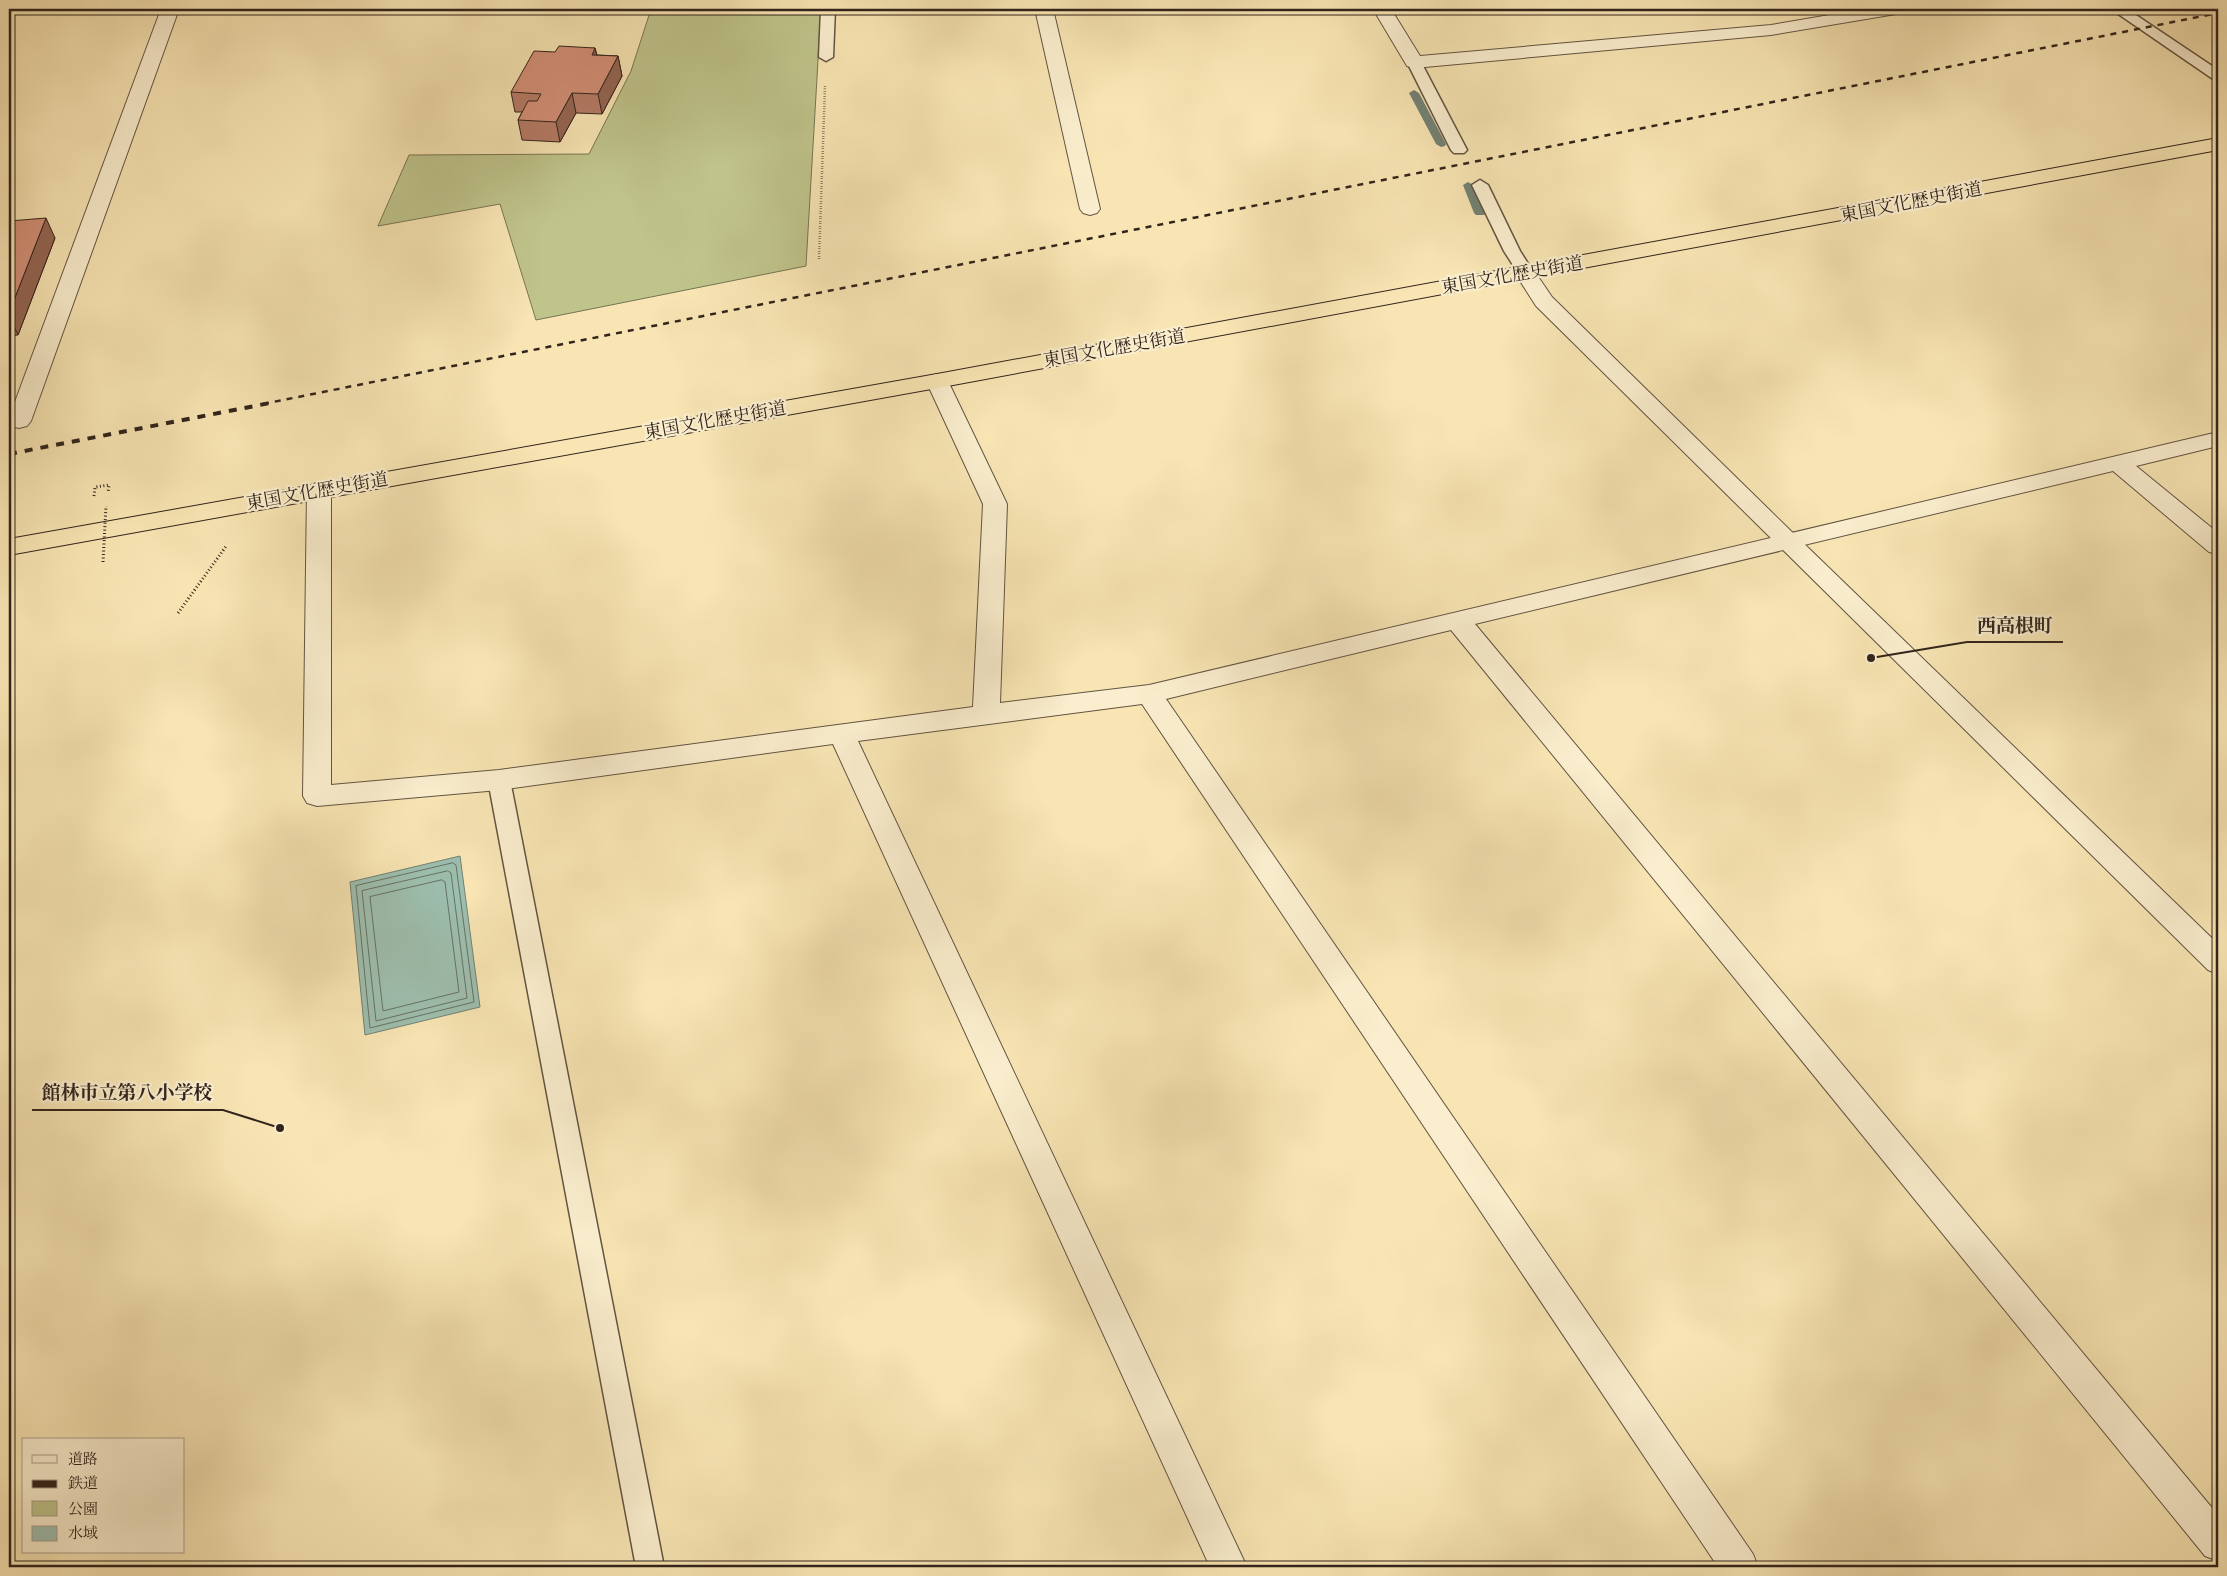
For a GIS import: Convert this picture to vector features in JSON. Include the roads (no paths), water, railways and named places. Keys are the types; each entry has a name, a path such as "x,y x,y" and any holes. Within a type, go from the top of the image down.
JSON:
{"highway":[{"name":"東国文化歴史街道","path":"9,547 319,490 937,381 2218,144"}],"street":[{"path":"14,422 170,9"},
{"path":"1044,9 1090,209"},
{"path":"1382,9 1414,62 1771,30 1896,9"},
{"path":"1526,273 1544,301 1785,540 2218,962"},
{"path":"937,381 995,504 986,715"},
{"path":"319,490 317,796 499,780 841,733 1149,694 1785,540 2218,439"},
{"path":"2118,463 2218,546"},
{"path":"1457,620 2218,1542"},
{"path":"1149,694 1740,1567"},
{"path":"841,733 1229,1567"}],"lane":[{"path":"826,58 828,9"},
{"path":"2118,9 2218,76"},
{"path":"1414,62 1460,150"},
{"path":"1480,185 1512,251 1526,273"},
{"path":"499,780 650,1567"}],"water":[{"path":"460,856 480,1007 365,1035 350,882"}],"waterway":[{"path":"1414,93 1441,144"},
{"path":"1468,185 1480,213"}],"railway":[{"path":"263,404 2218,13"},
{"path":"9,454 270,403"}],"place":[{"name":"西高根町","path":"1871,658"},
{"name":"館林市立第八小学校","path":"280,1128"}]}
